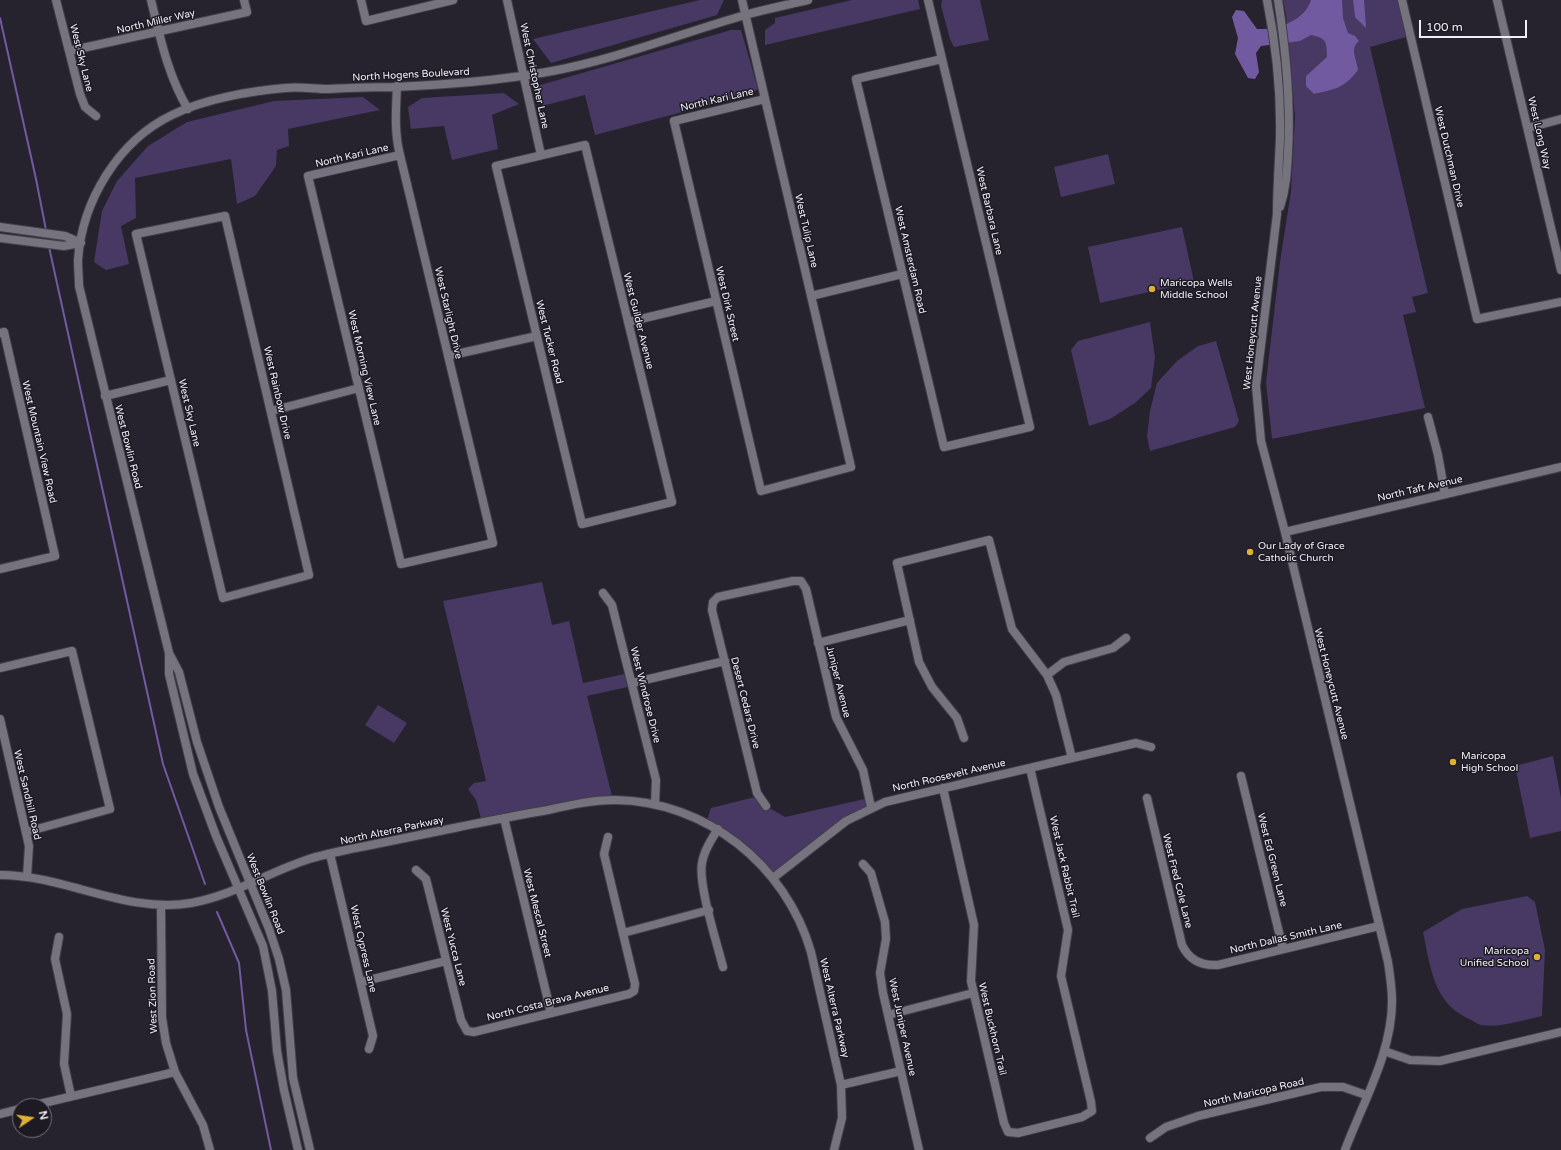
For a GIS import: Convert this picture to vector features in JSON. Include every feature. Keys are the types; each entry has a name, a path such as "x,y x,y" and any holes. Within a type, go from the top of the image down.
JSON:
{"street":[{"name":"West Sky Lane","path":"56,0 80,94 85,106 96,116"},
{"path":"151,0 163,51 181,98 188,109"},
{"name":"North Miller Way","path":"69,52 247,12 244,0"},
{"path":"361,0 366,21 453,0"},
{"name":"West Christopher Lane","path":"507,0 541,155"},
{"name":"West Tulip Lane","path":"742,0 851,468 761,491"},
{"name":"North Hogens Boulevard","path":"81,243 84,226 93,200 106,175 117,159 143,134 171,115 188,109 225,98 287,88 327,89 461,84 523,76 590,63 652,46 745,15 808,0"},
{"name":"West Barbara Lane","path":"928,0 1030,427 944,447"},
{"name":"West Honeycutt Avenue","path":"1267,0 1276,53 1280,137 1277,214 1256,386 1261,441 1285,532 1388,962 1392,1001 1390,1023 1384,1051 1345,1150"},
{"name":"West Honeycutt Avenue","path":"1277,214 1285,190 1289,137 1286,53 1278,0"},
{"name":"West Dutchman Drive","path":"1402,0 1477,319 1561,302"},
{"name":"West Long Way","path":"1497,0 1561,270"},
{"name":"West Amsterdam Road","path":"942,59 856,79 944,447"},
{"name":"West Starlight Drive","path":"397,86 395,118 400,155 493,543 401,564"},
{"name":"North Kari Lane","path":"674,121 765,99"},
{"path":"1528,128 1561,120"},
{"name":"West Dirk Street","path":"674,121 761,491"},
{"name":"West Guilder Avenue","path":"541,155 585,145 672,502 582,524"},
{"name":"North Kari Lane","path":"308,176 400,155"},
{"name":"West Tucker Road","path":"541,155 496,166 582,524"},
{"name":"West Morning View Lane","path":"308,176 401,564"},
{"name":"West Sky Lane","path":"225,216 136,234 223,598 309,575"},
{"name":"West Rainbow Drive","path":"225,216 309,575"},
{"path":"0,227 65,236 81,243"},
{"path":"0,238 58,245 81,243"},
{"name":"West Bowlin Road","path":"81,243 78,261 79,286 169,653 179,672 198,742 219,807 249,883 270,929 279,959 286,990 293,1078 310,1150"},
{"path":"811,296 902,274"},
{"path":"628,322 716,301"},
{"name":"West Mountain View Road","path":"0,569 54,556 2,333"},
{"path":"448,356 537,336"},
{"path":"105,396 171,380"},
{"path":"271,411 359,388"},
{"path":"1428,417 1438,455 1445,494"},
{"name":"North Taft Avenue","path":"1285,532 1561,467"},
{"path":"964,738 957,718 932,687 919,662 897,563 989,540 1012,629 1047,675 1056,695 1072,758"},
{"name":"Desert Cedars Drive","path":"766,806 757,793 712,610 713,602 718,597 793,581 801,581"},
{"name":"Juniper Avenue","path":"801,581 806,589 836,717 863,770 871,807"},
{"name":"West Windrose Drive","path":"603,593 612,605 656,780 655,804"},
{"path":"818,643 910,620"},
{"path":"1047,675 1064,662 1113,648 1126,638"},
{"path":"0,668 72,651 110,808 26,832"},
{"name":"West Bowlin Road","path":"169,653 169,674 193,774 216,836 258,932 266,961 272,991 281,1075 298,1150"},
{"path":"632,683 725,661"},
{"name":"West Sandhill Road","path":"0,719 29,846 27,877"},
{"name":"North Roosevelt Avenue","path":"773,878 846,821 871,807 885,802 1136,743 1151,747"},
{"name":"West Jack Rabbit Trail","path":"1008,1132 1018,1133 1082,1117 1092,1111 1061,976 1068,930 1030,768"},
{"name":"West Ed Green Lane","path":"1241,776 1283,949"},
{"name":"West Buckhorn Trail","path":"943,788 974,925 971,981 973,993 1002,1116 1008,1132"},
{"name":"West Fred Cole Lane","path":"1147,798 1182,945 1189,956 1197,962"},
{"name":"North Alterra Parkway","path":"0,876 27,877 68,885 126,901 161,904 189,903 218,896 309,859 504,818 599,801 615,800 655,804 674,809 718,829 758,860 773,878"},
{"name":"West Mescal Street","path":"504,818 551,1013"},
{"path":"718,829 710,842 702,863 702,880 723,967"},
{"path":"608,837 604,854 623,933 709,910"},
{"name":"West Cypress Lane","path":"330,854 373,1036 369,1048"},
{"name":"West Juniper Avenue","path":"863,864 871,873 885,922 886,939 880,973 888,1015 919,1150"},
{"name":"West Yucca Lane","path":"416,870 426,879 461,1020 467,1031"},
{"name":"West Alterra Parkway","path":"773,878 797,914 805,931 841,1085 842,1118 834,1150"},
{"name":"West Zion Road","path":"161,904 164,1031 169,1058 203,1125 210,1150"},
{"name":"North Dallas Smith Lane","path":"1197,962 1206,965 1218,964 1379,926"},
{"name":"North Costa Brava Avenue","path":"467,1031 474,1032 629,994 634,990 635,984 623,933"},
{"path":"59,937 55,959 67,1014 64,1064 71,1096"},
{"path":"361,982 446,961"},
{"path":"888,1015 973,993"},
{"path":"1384,1051 1410,1060 1440,1061 1561,1032"},
{"path":"841,1085 901,1071"},
{"path":"52,1101 175,1072"},
{"name":"North Maricopa Road","path":"1150,1138 1166,1127 1203,1114 1321,1088 1343,1087 1366,1095"},
{"path":"0,1114 12,1111"}],"shaded area":[{"path":"700,0 724,0 717,15 551,63 533,39"},
{"path":"852,0 918,0 920,9 765,45 765,30 775,23 775,18"},
{"path":"942,0 980,0 989,40 954,47 950,39 941,6"},
{"path":"1283,0 1398,0 1406,37 1370,47 1428,293 1412,297 1416,312 1403,315 1425,408 1272,439 1266,382 1280,262 1291,191 1295,117 1286,14"},
{"path":"1311,0 1342,0 1343,18 1348,33 1355,36 1359,41 1354,47 1358,70 1348,81 1339,87 1314,94 1306,86 1306,76 1327,57 1327,52 1325,41 1320,37 1311,35 1300,41 1261,46 1256,53 1259,72 1255,79 1248,78 1235,54 1238,38 1232,17 1236,10 1244,11 1257,29 1273,28 1297,19 1303,14"},
{"path":"1353,0 1364,0 1366,28 1355,17"},
{"path":"731,30 741,30 758,89 751,94 595,135 585,95 542,106 537,86"},
{"path":"504,93 519,104 492,115 498,149 452,160 444,126 411,129 408,107 422,98"},
{"path":"363,97 380,110 288,129 289,146 277,150 276,166 255,196 237,204 231,159 135,178 136,218 121,226 129,264 106,270 94,262 102,211 117,181 148,146 187,122 274,101"},
{"path":"1108,154 1115,184 1061,197 1054,167"},
{"path":"1182,227 1194,282 1100,303 1088,247"},
{"path":"1150,322 1155,357 1151,388 1135,403 1110,419 1089,426 1071,350 1078,341"},
{"path":"1216,341 1239,421 1235,427 1150,451 1147,436 1150,411 1157,383 1177,361 1198,346"},
{"path":"542,582 552,625 569,621 583,683 629,673 632,686 587,696 613,800 482,822 476,800 468,789 474,783 486,781 443,601"},
{"path":"378,705 407,723 394,743 365,725"},
{"path":"1553,756 1561,798 1561,831 1530,838 1515,766"},
{"path":"759,796 766,806 785,817 869,798 871,807 773,878 758,860 706,823 711,808"},
{"path":"1527,896 1535,902 1545,950 1542,1016 1504,1025 1481,1025 1456,1011 1440,992 1431,969 1423,932 1462,909"}],"waterway":[{"path":"0,18 46,230"},
{"path":"49,247 163,764 205,884"},
{"path":"217,912 239,963 246,1030 271,1150"}],"place":[{"name":"Maricopa Wells Middle School","path":"1152,289"},
{"name":"Our Lady of Grace Catholic Church","path":"1250,552"},
{"name":"Maricopa High School","path":"1453,762"},
{"name":"Maricopa Unified School","path":"1537,957"}]}
